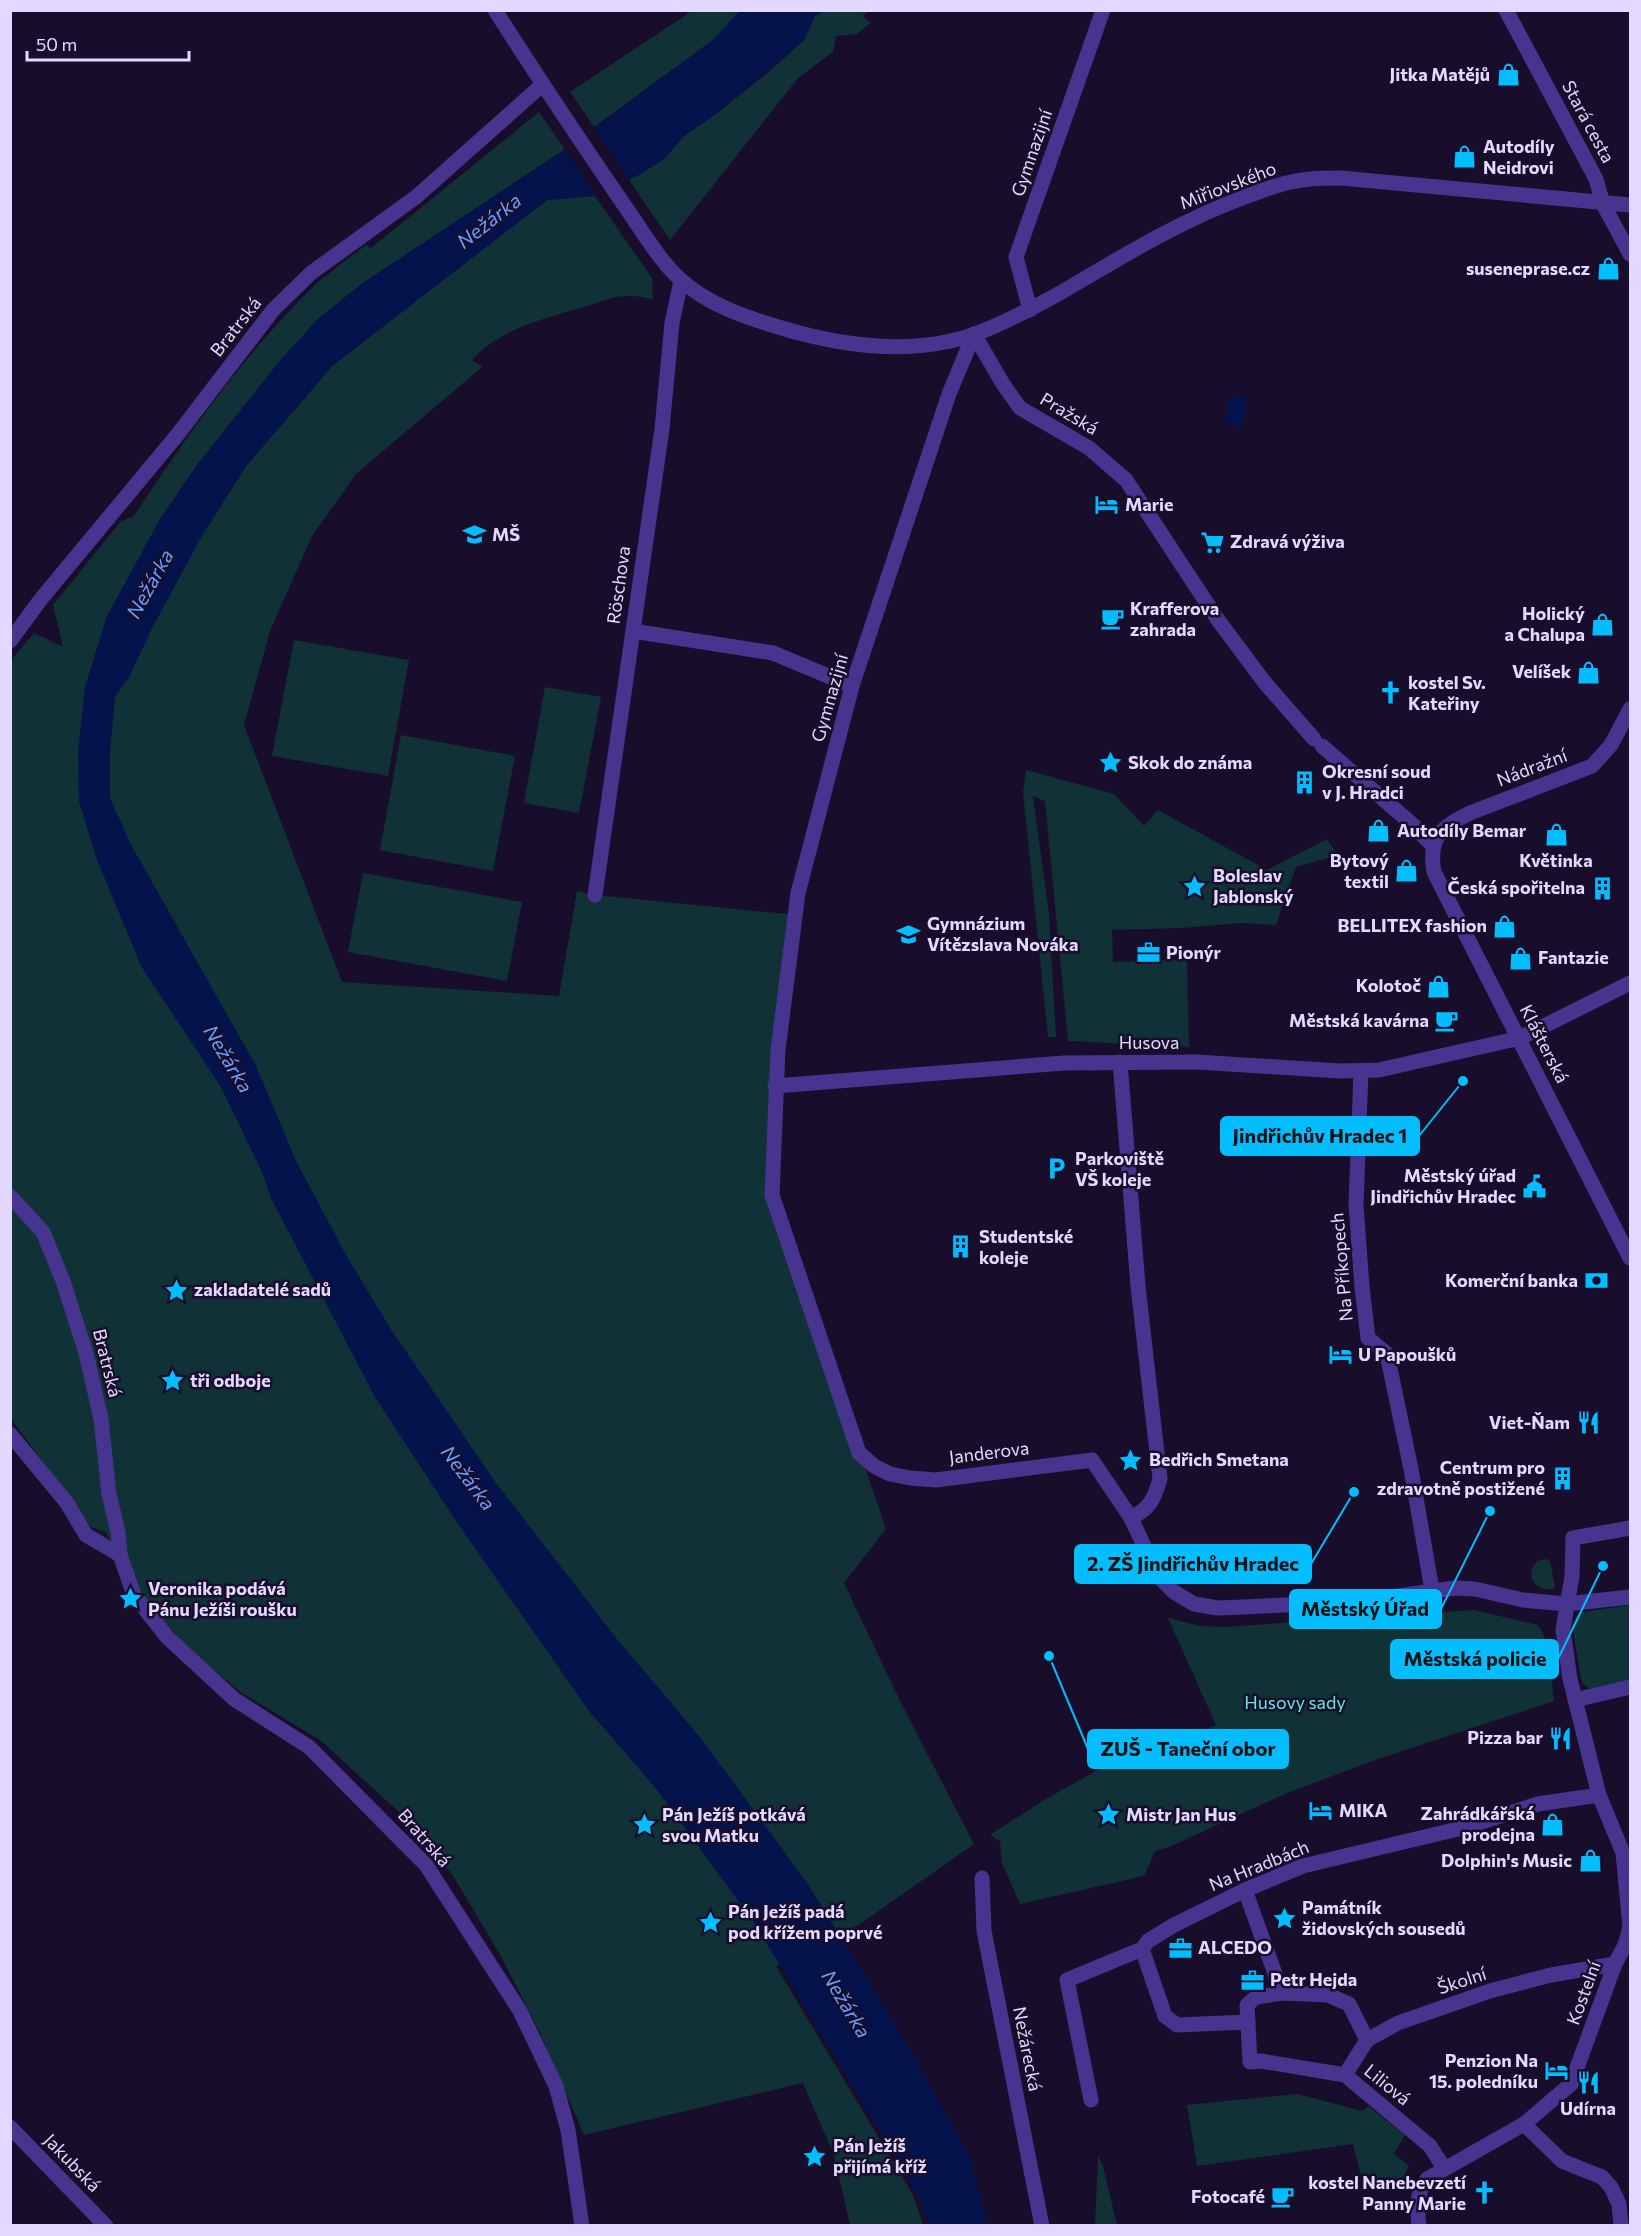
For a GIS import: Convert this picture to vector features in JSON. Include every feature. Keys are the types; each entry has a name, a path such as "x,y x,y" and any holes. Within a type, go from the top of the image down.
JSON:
{"street":[{"path":"495,10 546,91 657,251 681,280 711,301 742,316 849,345 878,347 927,345 974,334"},
{"name":"Gymnazijní","path":"1030,310 1016,257 1103,10"},
{"name":"Stará cesta","path":"1506,10 1596,179 1603,204 1630,254"},
{"name":"Bratrská","path":"10,641 41,599 178,434 273,310 311,273 416,197 546,91"},
{"name":"Miřiovského","path":"974,334 1030,310 1162,233 1209,211 1274,186 1309,179 1341,178 1630,205"},
{"name":"Röschova","path":"595,895 662,429 672,323 681,280"},
{"name":"Gymnazijní","path":"775,1086 798,892 852,686 949,394 974,334"},
{"name":"Pražská","path":"974,334 1020,408 1089,448 1126,480 1218,620 1265,683 1318,742 1413,825 1432,845"},
{"path":"633,631 773,653 852,686"},
{"name":"Nádražní","path":"1432,845 1452,822 1592,766 1611,745 1630,709"},
{"name":"Klášterská","path":"1432,845 1431,857 1434,872 1630,1258"},
{"name":"Husova","path":"775,1086 1013,1066 1120,1062 1197,1062 1361,1072 1379,1070 1520,1038 1630,983"},
{"path":"1120,1062 1138,1286 1160,1479 1155,1497 1144,1511 1131,1518"},
{"name":"Na Příkopech","path":"1361,1072 1356,1206 1368,1338 1387,1354 1411,1469 1432,1590"},
{"name":"Janderova","path":"775,1086 772,1195 859,1453 874,1466 890,1474 936,1480 1092,1460 1131,1518 1158,1576 1166,1586 1194,1604 1218,1608 1362,1601 1432,1590 1475,1589 1523,1600 1566,1604 1630,1597"},
{"name":"Bratrská","path":"10,1196 43,1232 63,1281 86,1353 101,1419 120,1556 134,1595 167,1637 234,1699 309,1747 426,1865 520,2011 556,2086 568,2130 582,2226"},
{"path":"10,1434 67,1503 86,1535 120,1556"},
{"name":"Kostelní","path":"1419,2226 1416,2202 1420,2188 1427,2179 1524,2124 1571,2084 1615,1964 1625,1945 1630,1927 1623,1853 1599,1795 1570,1679 1563,1629 1572,1576 1573,1538 1630,1528"},
{"path":"1575,1700 1630,1687"},
{"name":"Na Hradbách","path":"1091,2100 1067,1980 1142,1949 1148,1941 1174,1924 1245,1890 1303,1866 1462,1828 1538,1804 1599,1795"},
{"name":"Nežárecká","path":"982,1878 984,1931 1042,2226"},
{"path":"1245,1890 1282,1993"},
{"path":"1142,1949 1165,2016 1177,2025 1248,2022 1247,2005 1257,1997 1282,1993 1328,1995 1349,2004 1367,2040"},
{"name":"Školní","path":"1345,2075 1367,2040 1398,2023 1490,1991 1551,1975 1615,1964"},
{"name":"Liliová","path":"1248,2022 1250,2062 1260,2061 1345,2075 1430,2146 1444,2168"},
{"path":"1524,2124 1562,2161 1602,2177 1611,2187 1619,2204 1621,2226"},
{"name":"Jakubská","path":"10,2127 106,2226"}],"green space":[{"path":"692,11 740,11 713,40 594,127 570,92"},
{"path":"824,11 868,11 863,16 870,23 857,34 836,36 833,52 798,78 670,240 629,180 664,159 684,136 716,114 772,69 804,40 815,16"},
{"path":"539,112 565,149 363,283 318,319 279,362 197,465 159,521 136,565 153,626 201,537 246,466 332,366 547,200 595,196 652,278 653,299 634,296 616,297 536,321 495,341 472,360 482,367 356,474 312,536 270,631 244,725 342,982 559,996 577,891 595,895 796,915 772,1195 886,1529 844,1583 900,1701 974,1844 860,1924 776,1966 913,2195 923,2225 850,2225 834,2155 803,2083 584,2135 538,2029 502,1958 455,1879 422,1833 320,1740 242,1693 187,1648 144,1597 105,1532 91,1527 11,1419 10,661 34,633 63,647 53,605 121,521 134,516 218,396 289,311 327,275 366,245 371,248"},
{"path":"294,640 409,660 388,776 272,756"},
{"path":"545,687 601,697 579,813 524,803"},
{"path":"401,735 515,756 493,871 380,850"},
{"path":"1026,770 1114,794 1144,826 1158,810 1267,870 1327,839 1338,855 1296,867 1276,925 1241,923 1112,930 1113,962 1187,961 1189,1047 1068,1041 1045,801 1033,796 1049,914 1056,1037 1048,1037 1023,792"},
{"path":"363,873 522,902 507,981 348,952"},
{"path":"1547,1559 1550,1562 1555,1586 1553,1589 1539,1587 1532,1577 1531,1571 1534,1565"},
{"path":"1630,1605 1630,1680 1593,1691 1582,1683 1572,1626 1576,1617 1582,1612"},
{"name":"Husovy sady","path":"1474,1610 1538,1625 1548,1651 1554,1701 1375,1760 1287,1793 1169,1847 1155,1851 1144,1876 1020,1904 1002,1863 1000,1841 990,1835 1044,1800 1128,1753 1138,1758 1216,1725 1168,1618 1200,1626 1224,1627"},
{"path":"1297,2094 1363,2111 1368,2106 1405,2135 1394,2154 1409,2166 1398,2186 1364,2188 1353,2144 1197,2166 1187,2105"},
{"path":"1098,2156 1103,2166 1117,2225 1095,2225"}],"water":[{"name":"Nežárka","path":"740,11 824,11 815,16 804,40 716,114 684,136 664,159 639,175 595,196 547,200 332,366 246,466 201,537 153,626 129,677 115,697 110,751 110,798 130,843 256,1066 296,1161 346,1255 390,1328 496,1483 617,1639 700,1737 805,1880 902,2035 968,2153 988,2225 930,2225 918,2195 755,1924 658,1791 589,1711 456,1521 375,1397 272,1200 261,1170 221,1087 141,966 96,857 79,801 78,753 85,687 107,616 159,521 197,465 279,362 318,319 363,283 569,147 713,40"},
{"path":"1231,395 1248,399 1241,428 1224,424"}],"pier":[{"path":"593,125 631,182 598,198 563,147"}],"place":[{"name":"Jitka Matějů","path":"1508,75"},
{"name":"Autodíly Neidrovi","path":"1465,157"},
{"name":"suseneprase.cz","path":"1608,269"},
{"name":"Marie","path":"1107,505"},
{"name":"MŠ","path":"474,535"},
{"name":"Zdravá výživa","path":"1212,542"},
{"name":"Krafferova zahrada","path":"1112,619"},
{"name":"Holický a Chalupa","path":"1603,624"},
{"name":"Velíšek","path":"1589,672"},
{"name":"kostel Sv. Kateřiny","path":"1390,693"},
{"name":"Skok do známa","path":"1110,763"},
{"name":"Okresní soud v J. Hradci","path":"1304,782"},
{"name":"Autodíly Bemar","path":"1379,831"},
{"name":"Květinka","path":"1556,835"},
{"name":"Bytový textil","path":"1407,871"},
{"name":"Boleslav Jablonský","path":"1195,886"},
{"name":"Česká spořitelna","path":"1603,888"},
{"name":"BELLITEX fashion","path":"1505,926"},
{"name":"Gymnázium Vítězslava Nováka","path":"909,934"},
{"name":"Pionýr","path":"1148,953"},
{"name":"Fantazie","path":"1520,958"},
{"name":"Kolotoč","path":"1439,986"},
{"name":"Městská kavárna","path":"1447,1021"},
{"name":"Jindřichův Hradec 1","path":"1463,1081"},
{"name":"Parkoviště VŠ koleje","path":"1057,1169"},
{"name":"Městský úřad Jindřichův Hradec","path":"1534,1186"},
{"name":"Studentské koleje","path":"961,1247"},
{"name":"Komerční banka","path":"1596,1281"},
{"name":"zakladatelé sadů","path":"176,1290"},
{"name":"U Papoušků","path":"1340,1355"},
{"name":"tři odboje","path":"172,1381"},
{"name":"Viet-Ňam","path":"1588,1423"},
{"name":"Bedřich Smetana","path":"1131,1460"},
{"name":"Centrum pro zdravotně postižené","path":"1563,1478"},
{"name":"2. ZŠ Jindřichův Hradec","path":"1354,1492"},
{"name":"Městský Úřad","path":"1490,1511"},
{"name":"Městská policie","path":"1603,1566"},
{"name":"Veronika podává Pánu Ježíši roušku","path":"130,1599"},
{"name":"ZUŠ - Taneční obor","path":"1049,1656"},
{"name":"Pizza bar","path":"1561,1738"},
{"name":"MIKA","path":"1321,1811"},
{"name":"Mistr Jan Hus","path":"1108,1815"},
{"name":"Zahrádkářská prodejna","path":"1553,1824"},
{"name":"Pán Ježíš potkává svou Matku","path":"644,1825"},
{"name":"Dolphin's Music","path":"1590,1861"},
{"name":"Památník židovských sousedů","path":"1284,1918"},
{"name":"Pán Ježíš padá pod křížem poprvé","path":"710,1922"},
{"name":"ALCEDO","path":"1180,1948"},
{"name":"Petr Hejda","path":"1252,1980"},
{"name":"Penzion Na 15. poledníku","path":"1556,2071"},
{"name":"Udírna","path":"1588,2083"},
{"name":"Pán Ježíš přijímá kříž","path":"815,2156"},
{"name":"kostel Nanebevzetí Panny Marie","path":"1484,2193"},
{"name":"Fotocafé","path":"1283,2197"}]}
